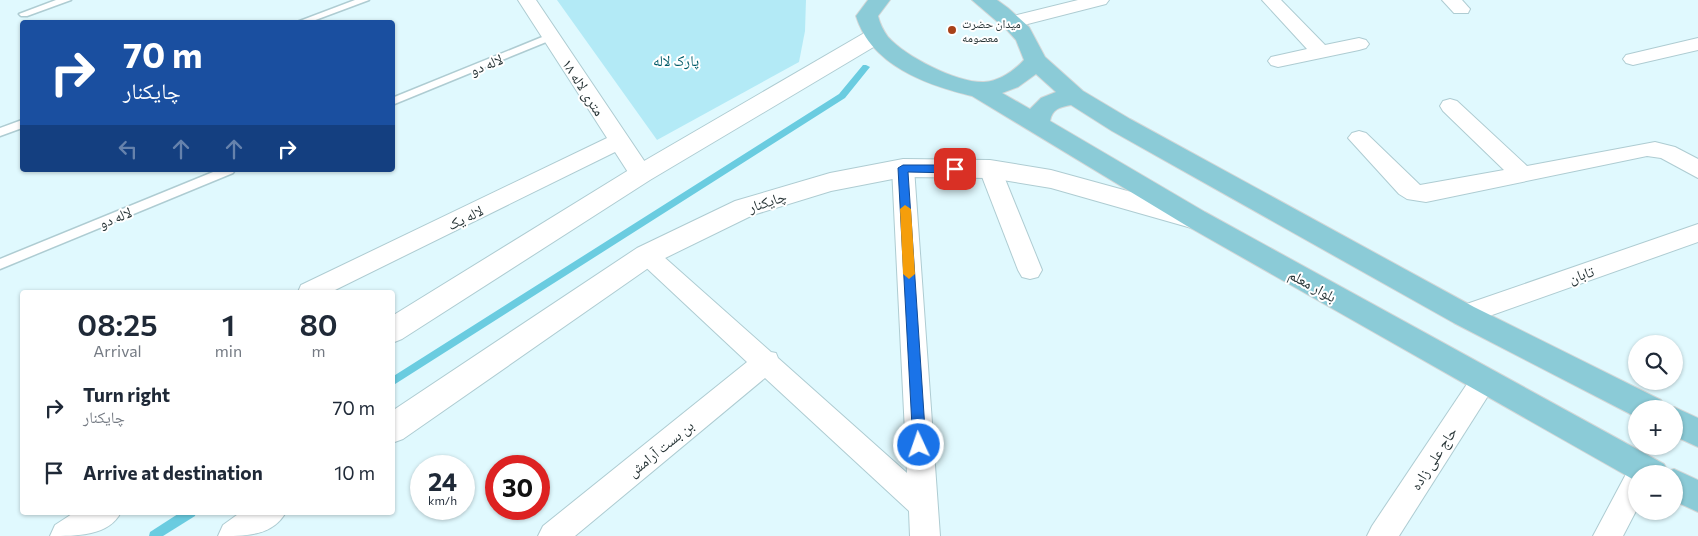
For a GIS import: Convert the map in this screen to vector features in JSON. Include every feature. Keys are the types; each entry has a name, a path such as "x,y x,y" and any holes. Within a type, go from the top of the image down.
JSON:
{"main road":[{"path":"983,0 1012,22 1029,41 1035,60 1075,97 1120,125 1464,315 1632,400"},
{"path":"870,13 904,61 940,79 978,89 1002,85 1016,79 1031,69 1035,60"},
{"name":"بلوار معلم","path":"978,89 1196,219 1484,380 1628,466"},
{"path":"1036,125 1038,112 1046,104 1058,99 1075,97"},
{"path":"1683,426 1698,433"},
{"path":"1683,489 1698,497"}],"street":[{"name":"۱۸ متری لاله","path":"526,0 552,36 641,174"},
{"path":"1012,22 1100,0"},
{"path":"1271,0 1321,52"},
{"path":"395,329 641,174 768,101 818,68 870,13"},
{"path":"1278,61 1359,44"},
{"path":"1633,59 1698,44"},
{"path":"1450,106 1523,175"},
{"path":"1360,138 1407,188 1415,193 1426,194 1647,149 1661,149 1675,154 1698,170"},
{"name":"لاله یک","path":"314,290 620,141"},
{"path":"903,168 925,536"},
{"name":"چایکنار","path":"395,427 647,255 744,208 830,182 903,168 990,170 1051,179 1196,219"},
{"path":"990,170 1030,270"},
{"name":"تابان","path":"1464,315 1698,233"},
{"path":"647,255 923,505"},
{"name":"بن بست آرامش","path":"553,536 766,361"},
{"name":"حاج علی زاده","path":"1382,536 1484,380"},
{"path":"1608,536 1628,501"},
{"path":"67,536 100,515"},
{"path":"236,536 266,515"}],"lane":[{"path":"24,14 66,0"},
{"path":"308,20 364,0"},
{"name":"لاله دو","path":"395,101 552,36"},
{"path":"0,132 20,125"},
{"name":"لاله دو","path":"1,264 224,172"}],"green space":[{"name":"پارک لاله","path":"557,0 806,0 805,31 799,62 657,140"}],"waterway":[{"path":"395,380 842,96 866,67"},
{"path":"154,536 186,515"}],"slow traffic":[{"path":"905,209 909,274"}],"place":[{"name":"میدان حضرت معصومه","path":"952,30"}],"route":[{"path":"919,445 903,168 955,169"}]}
